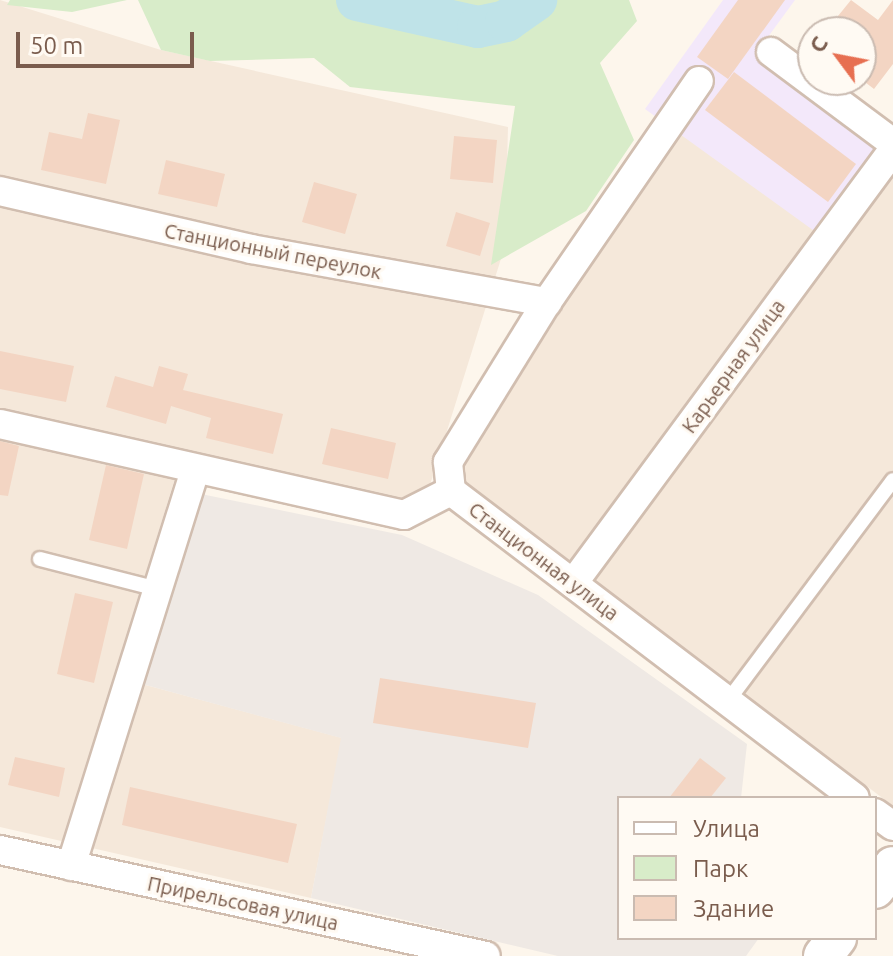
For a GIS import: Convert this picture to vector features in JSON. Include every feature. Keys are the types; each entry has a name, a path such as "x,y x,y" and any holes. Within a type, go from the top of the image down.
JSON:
{"street":[{"path":"771,52 893,143"},
{"path":"451,491 448,462 547,302 699,81"},
{"name":"Карьерная улица","path":"574,582 893,150"},
{"name":"Станционный переулок","path":"0,191 251,249 547,302"},
{"name":"Станционная улица","path":"0,424 404,515 451,491 852,796"},
{"path":"71,866 195,470"},
{"name":"Прирельсовая улица","path":"0,850 486,956"},
{"path":"877,886 893,866"},
{"path":"823,956 835,940"}],"lane":[{"path":"727,702 893,480"},
{"path":"40,559 158,589"}],"shaded area":[{"path":"0,0 161,50 508,127 505,246 429,488 402,503 183,452 112,684 142,684 342,738 311,898 0,827"},
{"path":"723,0 795,0 765,41 797,64 797,96 841,96 890,131 817,233 645,109"},
{"path":"738,55 797,93 797,96 893,155 893,806 462,480 455,460"},
{"path":"201,494 402,535 538,595 747,744 741,796 617,796 617,940 758,940 746,956 558,956 311,898 341,738 142,684"}],"green space":[{"path":"10,0 127,0 72,12 7,5"},
{"path":"138,0 629,0 637,21 600,63 634,140 586,211 491,265 515,106 350,87 314,58 210,61 161,50"}],"building":[{"path":"738,0 785,0 728,79 697,57"},
{"path":"851,0 873,16 838,16"},
{"path":"893,0 893,64 877,85 877,19"},
{"path":"734,72 856,164 828,202 705,110"},
{"path":"88,113 120,120 106,184 41,170 49,132 82,139"},
{"path":"454,136 497,140 493,183 450,179"},
{"path":"166,160 225,174 217,207 158,194"},
{"path":"314,182 357,194 345,234 302,222"},
{"path":"456,212 490,223 480,256 446,246"},
{"path":"0,351 74,366 66,402 0,389"},
{"path":"159,366 188,374 183,390 283,414 273,454 206,438 211,418 171,406 166,424 106,407 115,376 153,387"},
{"path":"331,428 396,443 388,479 322,464"},
{"path":"0,441 19,446 8,496 0,495"},
{"path":"106,465 144,474 127,549 89,540"},
{"path":"75,593 113,602 94,683 57,674"},
{"path":"380,678 536,703 528,748 373,723"},
{"path":"15,757 65,768 59,797 8,785"},
{"path":"700,758 726,778 712,796 671,796"},
{"path":"130,787 297,824 288,863 122,825"}],"waterway":[{"path":"357,0 478,27 506,21 536,0"}]}
